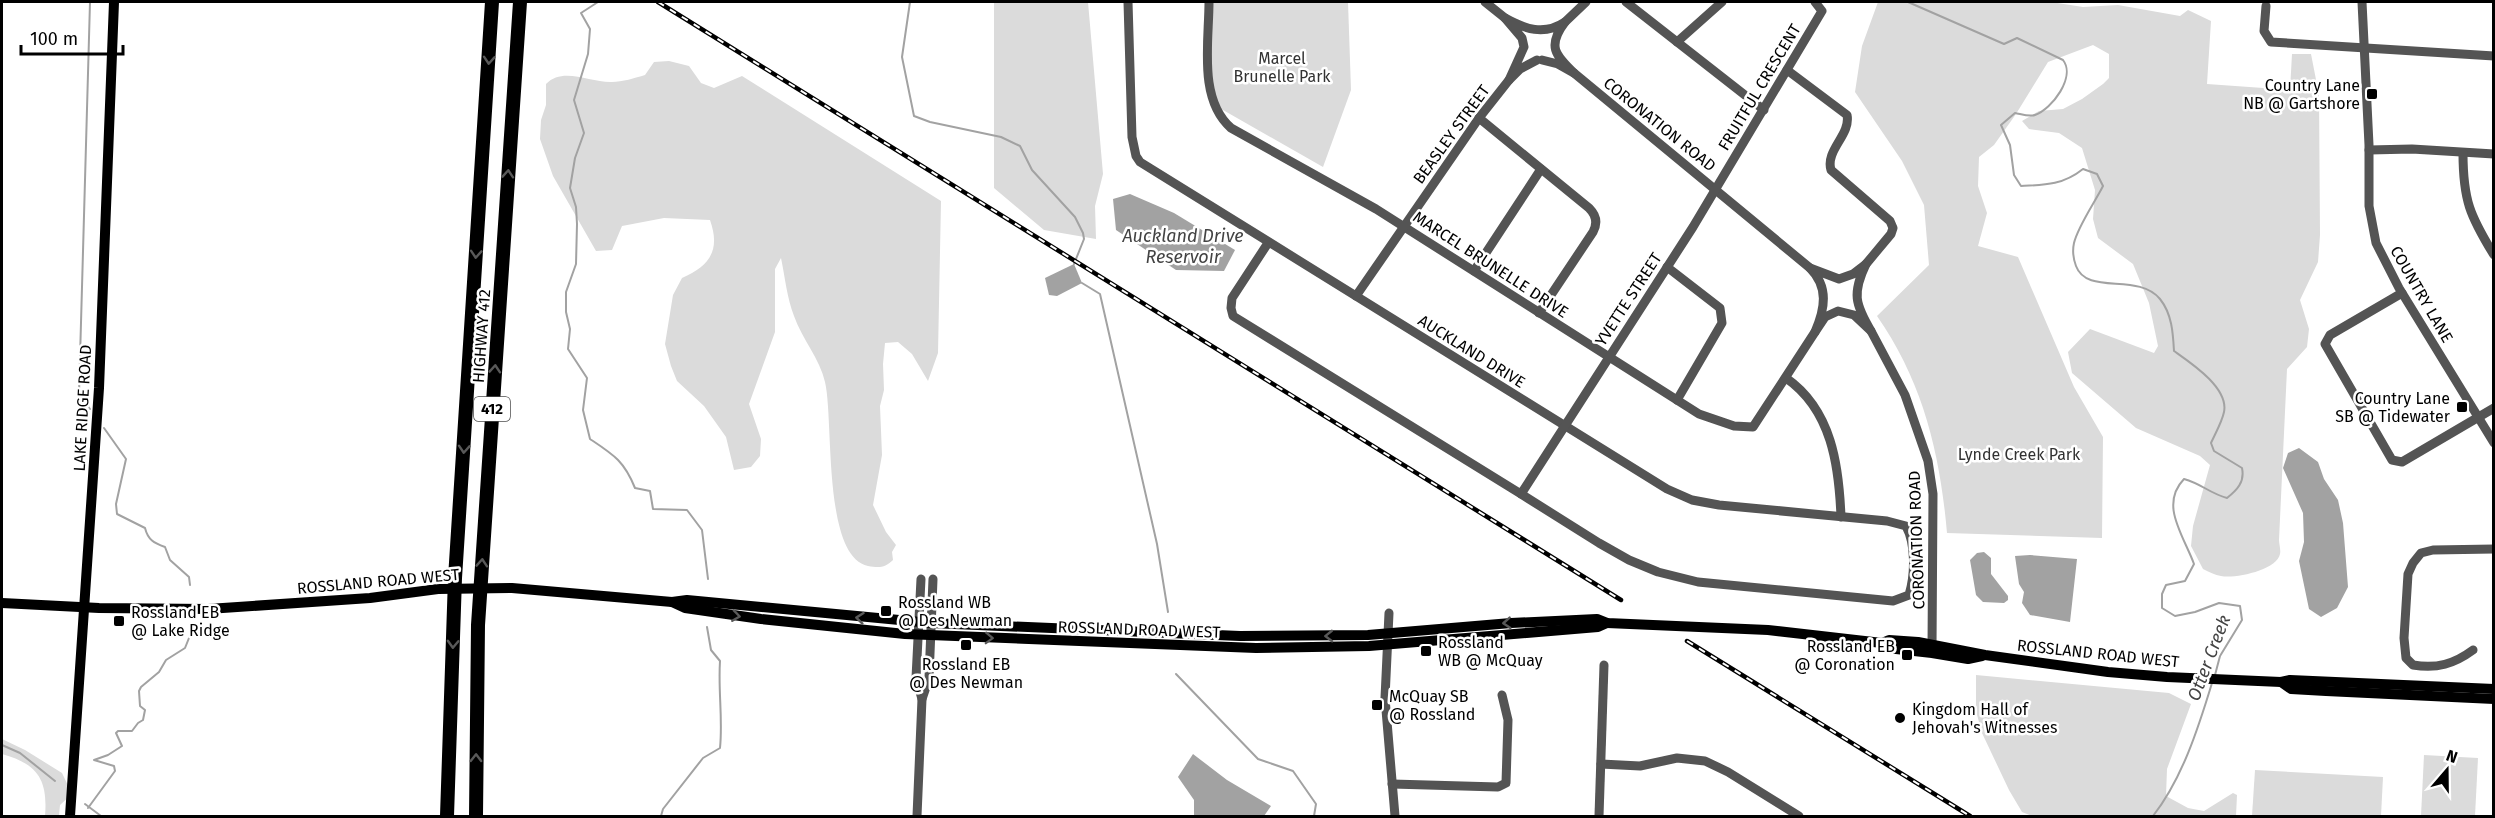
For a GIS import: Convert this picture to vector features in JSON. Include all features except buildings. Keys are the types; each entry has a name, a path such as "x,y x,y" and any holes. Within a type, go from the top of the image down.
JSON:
{"highway":[{"name":"HIGHWAY 412","path":"447,816 455,578 492,2"},
{"name":"HIGHWAY 412","path":"476,816 478,625 520,2"}],"main road":[{"name":"LAKE RIDGE ROAD","path":"70,816 86,607 99,387 114,2"},
{"name":"ROSSLAND ROAD WEST","path":"2,603 208,609 370,598 438,589 512,588 672,602 687,600 931,623 1387,639"},
{"name":"ROSSLAND ROAD WEST","path":"672,602 685,608 761,619 930,636 1256,648 1387,639 1522,622 1597,619 1607,623 1768,630 1882,643 1889,640 1932,649 2108,672 2194,679 2281,682 2290,680 2493,689"},
{"name":"ROSSLAND ROAD WEST","path":"2281,682 2291,689 2326,692 2493,699"}],"street":[{"name":"AUCKLAND DRIVE","path":"1128,2 1132,137 1136,156 1148,168 1667,489 1692,500 1719,505 1887,521 1906,526 1912,536 1909,595 1893,602 1763,590 1688,579 1658,572 1629,560 1521,494"},
{"name":"MARCEL BRUNELLE DRIVE","path":"1209,2 1210,94 1215,109 1225,123 1404,226 1699,414 1734,426 1753,427 1825,318 1838,311"},
{"path":"1485,2 1518,26 1539,30 1552,29 1565,22"},
{"path":"1505,18 1522,38 1529,56 1540,60 1550,55 1557,34 1565,22 1586,2"},
{"path":"1626,2 1764,110"},
{"path":"1677,42 1722,2"},
{"name":"FRUITFUL CRESCENT","path":"1717,189 1822,11 1815,2"},
{"name":"COUNTRY LANE","path":"2362,2 2369,150 2368,206 2376,243 2402,293 2493,443"},
{"path":"2266,6 2264,31 2271,42 2493,56"},
{"path":"1539,30 1551,37 1554,46"},
{"path":"1524,47 1530,34 1539,30"},
{"name":"CORONATION ROAD","path":"1554,46 1561,61 1574,73 1810,268 1818,276 1824,297"},
{"name":"BEASLEY STREET","path":"1509,80 1524,47"},
{"name":"BEASLEY STREET","path":"1356,296 1479,118 1522,67 1540,60"},
{"name":"CORONATION ROAD","path":"1540,60 1558,64 1574,73"},
{"path":"1787,70 1847,115 1849,123 1831,157 1832,170 1890,221 1893,228 1891,234 1868,261 1848,277 1829,283 1824,297 1829,306 1838,311 1848,309 1856,295 1868,261"},
{"path":"1479,118 1593,212 1596,222 1593,232 1539,313"},
{"path":"2369,150 2412,149 2493,154"},
{"path":"2463,153 2463,180 2473,222 2493,255"},
{"path":"1474,271 1541,169"},
{"name":"YVETTE STREET","path":"1521,494 1717,189"},
{"path":"1268,243 1232,298 1233,316 1521,494"},
{"path":"1667,267 1720,308 1722,317 1718,332 1677,400"},
{"name":"CORONATION ROAD","path":"1810,268 1839,279"},
{"path":"1839,279 1849,282 1856,295"},
{"path":"2402,293 2330,335 2325,344 2392,460 2402,462 2493,408"},
{"name":"CORONATION ROAD","path":"1856,295 1858,308 1905,395 1928,461 1933,494 1932,649"},
{"name":"MARCEL BRUNELLE DRIVE","path":"1815,332 1824,297"},
{"name":"CORONATION ROAD","path":"1838,311 1854,315 1871,331"},
{"path":"1786,378 1807,398 1824,423 1834,448 1841,517"},
{"path":"2473,650 2458,660 2441,666 2413,665 2406,658 2404,638 2408,574 2421,553 2433,550 2493,549"},
{"path":"921,579 916,678 922,699"},
{"path":"917,816 922,699 928,678 933,579"},
{"path":"1389,614 1385,698 1395,816"},
{"path":"1599,816 1604,665"},
{"path":"1392,784 1498,787 1506,783 1508,720 1502,695"},
{"path":"1601,764 1640,766 1677,758 1705,761 1728,772 1799,816"}],"green space":[{"path":"994,2 1088,2 1103,174 1095,206 1096,239 1044,230 994,188"},
{"name":"Marcel Brunelle Park","path":"1211,2 1348,2 1351,90 1323,167 1216,106 1211,89"},
{"name":"Lynde Creek Park","path":"1878,2 2051,2 2083,7 2118,5 2180,16 2188,10 2211,21 2207,84 2290,90 2292,54 2311,54 2319,95 2320,235 2318,262 2300,300 2309,329 2307,347 2287,369 2280,552 2277,560 2271,565 2255,572 2227,577 2203,569 2191,546 2193,526 2210,465 2200,456 2136,428 2072,373 2068,352 2090,329 2154,353 2158,346 2149,303 2133,264 2098,238 2093,219 2095,190 2082,148 2059,133 2029,129 2022,121 2039,111 2063,109 2082,99 2109,78 2109,54 2093,45 2048,62 1994,145 1979,157 1978,186 1987,213 1978,246 2018,257 2074,387 2103,437 2102,538 1947,533 1940,475 1927,419 1906,366 1877,316 1929,265 1924,205 1902,161 1855,92 1862,46"},
{"path":"669,61 689,66 701,83 714,88 742,76 941,201 938,353 928,381 912,354 898,342 885,343 884,390 880,406 882,455 873,505 886,532 896,545 892,552 893,560 884,566 868,566 853,557 843,538 833,484 825,382 794,316 781,258 775,269 775,332 749,404 761,439 760,456 751,467 734,470 726,437 704,406 677,381 665,344 673,295 682,278 706,263 713,249 714,240 710,220 664,218 622,226 612,250 596,251 553,176 540,139 541,120 546,105 546,84 561,76 604,82 624,81 645,75 654,62"},
{"path":"1976,675 2169,693 2191,704 2167,769 2166,796 2188,808 2204,811 2233,793 2237,795 2236,816 2032,816 2022,812 1982,733 1976,711"},
{"path":"2,739 62,773 72,794 60,805 59,816 45,816 45,793 38,775 24,763 2,754"},
{"path":"2424,755 2478,758 2475,816 2421,816"},
{"path":"2255,770 2383,777 2381,816 2252,816"}],"water":[{"name":"Auckland Drive Reservoir","path":"1130,194 1174,213 1235,250 1224,271 1176,270 1116,230 1113,199"},
{"path":"1074,264 1082,283 1057,296 1049,295 1045,278"},
{"path":"2299,448 2318,462 2324,479 2338,500 2343,523 2348,587 2337,608 2321,617 2309,609 2299,561 2304,542 2303,513 2283,468 2288,453"},
{"path":"1984,552 1991,558 1991,574 2008,596 2008,600 2004,603 1983,602 1976,595 1970,560 1977,553"},
{"path":"2015,556 2077,559 2070,622 2030,615 2022,603 2024,592 2019,584"},
{"path":"1193,754 1227,780 1271,806 1264,816 1194,816 1194,800 1178,777"}],"waterway":[{"path":"90,2 79,394 90,409"},
{"path":"598,2 581,13 590,29 588,54 574,100 584,133 575,158 570,188 576,207 577,224 576,264 566,292 566,312 570,329 568,349 587,378 583,410 590,439 617,459 627,471 635,488 650,491 653,509 687,510 702,530 708,579"},
{"path":"910,2 902,57 914,116 930,122 1001,137 1020,146 1032,170 1075,217 1083,233 1084,239 1074,264"},
{"name":"Otter Creek","path":"1908,2 2004,44 2017,38 2063,60 2066,75 2055,99 2042,112 2033,116 2015,113 2001,125 2010,145 2014,175 2021,186 2061,181 2083,169 2097,174 2103,186 2076,236 2073,252 2076,266 2082,275 2091,280 2151,291 2160,299 2169,317 2174,351 2207,377 2221,394 2224,412 2211,443 2214,451 2242,468 2241,482 2227,498 2184,479 2177,489 2174,510 2180,532 2194,564 2185,581 2166,585 2162,594 2162,608 2175,616 2195,612 2219,603 2240,606 2242,620 2220,656 2215,675"},
{"path":"1082,283 1100,294 1157,544 1168,612"},
{"path":"104,428 126,459 116,504 117,514 145,528 152,540 165,547 170,560 189,577 190,585"},
{"path":"661,816 663,809 703,758 720,748 720,661 711,650 707,627"},
{"path":"88,808 115,771 114,766 94,760 122,746 116,733 118,731 132,731 143,720 145,710 140,706 141,687 159,672 166,660 185,648 189,638"},
{"path":"1176,674 1258,759 1293,771 1316,804 1314,816"},
{"name":"Otter Creek","path":"2153,816 2181,770 2212,683"},
{"path":"2,745 20,753 55,781"},
{"path":"85,804 101,816"}],"railway":[{"path":"658,2 1621,600"},
{"path":"1687,641 1970,816"}],"place":[{"name":"Country Lane NB @ Gartshore","path":"2372,94"},
{"name":"Country Lane SB @ Tidewater","path":"2462,407"},
{"name":"Rossland WB @ Des Newman","path":"886,611"},
{"name":"Rossland EB @ Lake Ridge","path":"119,621"},
{"name":"Rossland EB @ Des Newman","path":"966,645"},
{"name":"Rossland WB @ McQuay","path":"1426,651"},
{"name":"Rossland EB @ Coronation","path":"1907,655"},
{"name":"McQuay SB @ Rossland","path":"1377,705"},
{"name":"Kingdom Hall of Jehovah's Witnesses","path":"1900,718"}]}
